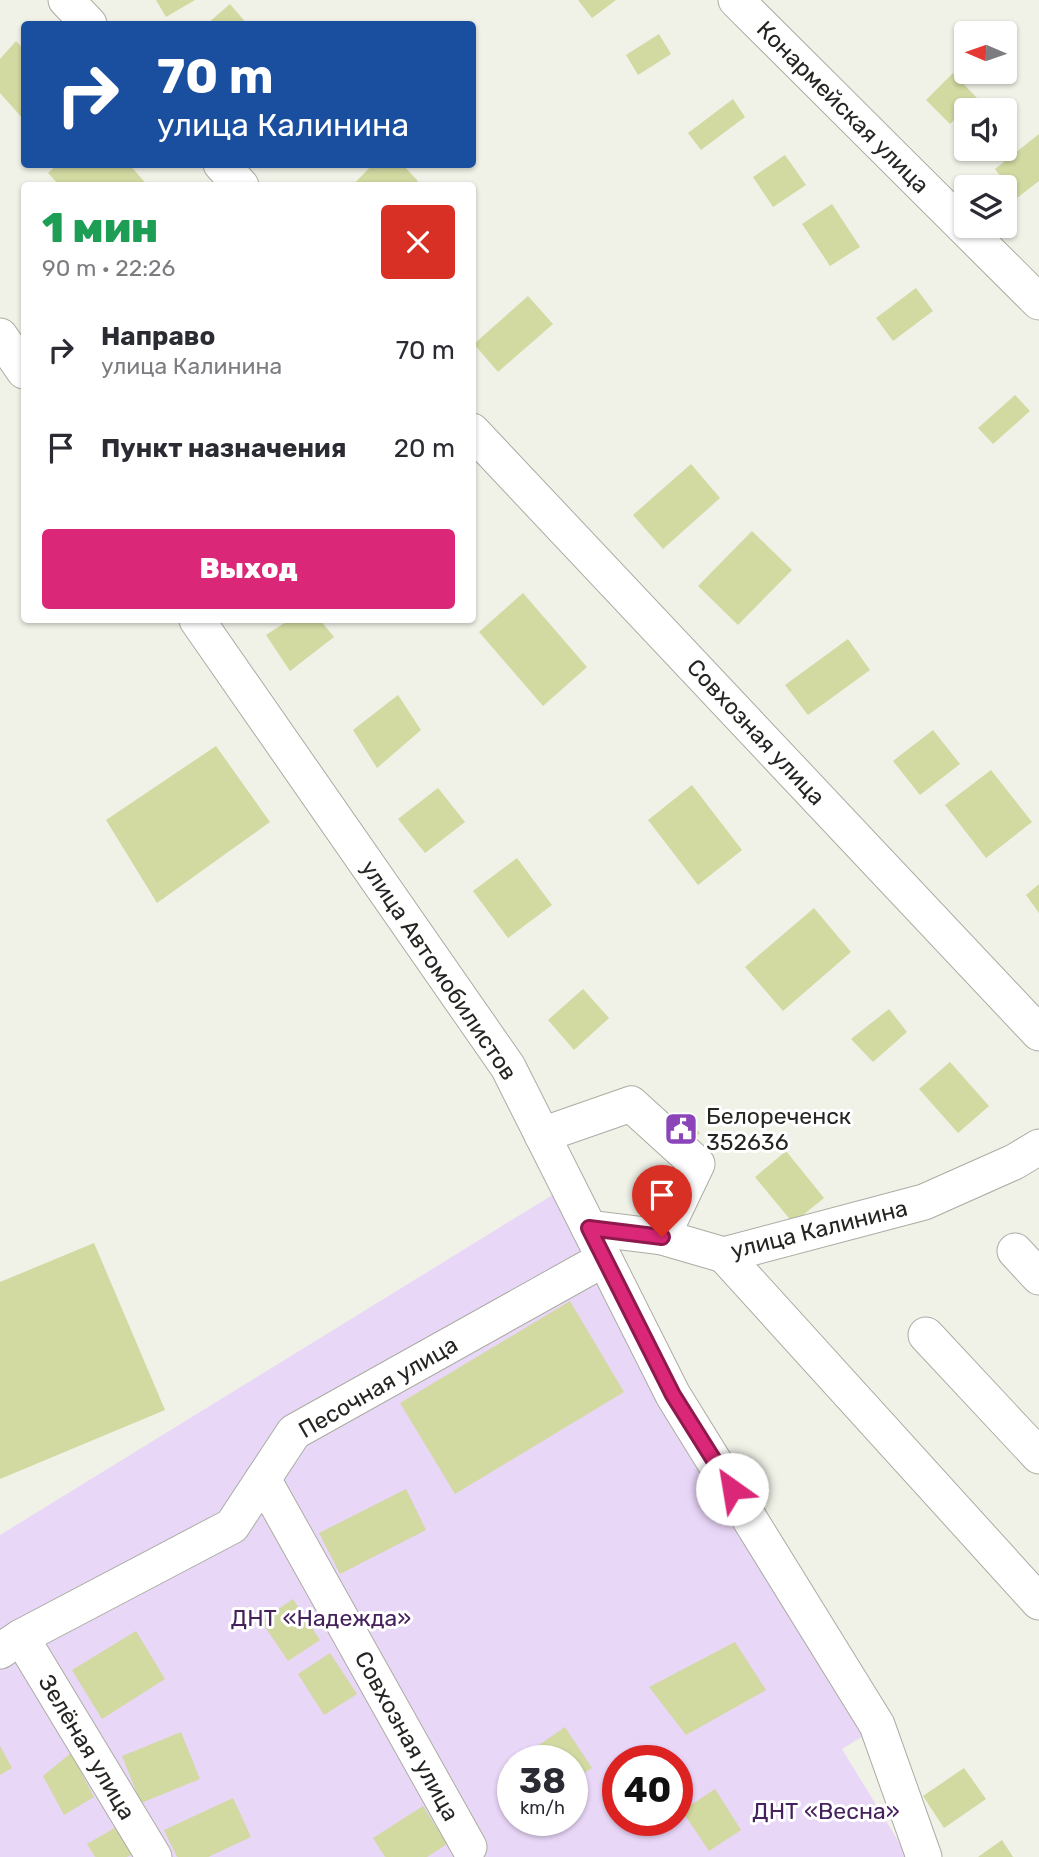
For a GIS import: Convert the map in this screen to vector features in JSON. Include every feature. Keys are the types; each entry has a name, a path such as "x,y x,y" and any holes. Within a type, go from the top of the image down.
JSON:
{"street":[{"path":"66,0 86,21"},
{"name":"Конармейская улица","path":"736,0 1039,302"},
{"path":"225,168 237,182"},
{"path":"0,336 21,367"},
{"name":"Совхозная улица","path":"476,436 1039,1033"},
{"name":"улица Автомобилистов","path":"199,623 508,1067 673,1395 877,1725 924,1857"},
{"path":"542,1135 631,1104 697,1164 662,1237"},
{"name":"улица Калинина","path":"597,1244 662,1237 724,1255 924,1202 1014,1162 1039,1147"},
{"name":"Песочная улица","path":"10,1644 232,1526 294,1432 597,1244"},
{"path":"1015,1251 1039,1277"},
{"path":"724,1255 1039,1602"},
{"path":"926,1335 1039,1456"},
{"name":"Совхозная улица","path":"263,1479 468,1847"},
{"name":"Зелёная улица","path":"10,1644 154,1857"}],"green space":[{"name":"ДНТ «Надежда»","path":"554,1194 868,1733 842,1749 908,1857 0,1857 0,1535"}],"building":[{"path":"156,0 195,0 166,17"},
{"path":"578,0 616,0 592,18"},
{"path":"230,4 244,21 210,21"},
{"path":"659,34 671,54 638,75 626,55"},
{"path":"16,41 21,47 21,117 0,93 0,59"},
{"path":"953,73 954,84 964,84 977,98 954,98 954,120 950,124 926,100"},
{"path":"733,99 745,117 701,150 688,133"},
{"path":"1039,134 1039,181 1017,198 1017,175 1000,175 995,169 1005,161 1017,161 1017,152"},
{"path":"785,155 806,185 773,207 753,177"},
{"path":"54,168 132,168 145,182 56,182 48,173"},
{"path":"369,168 406,168 418,181 417,182 356,182"},
{"path":"832,204 860,247 830,266 802,224"},
{"path":"916,288 933,311 893,341 876,318"},
{"path":"528,296 553,324 498,372 476,346 476,342"},
{"path":"1015,395 1030,411 993,444 978,428"},
{"path":"691,464 720,498 663,549 633,515"},
{"path":"752,531 792,570 738,625 698,586"},
{"path":"523,593 587,667 543,706 479,632"},
{"path":"284,623 322,623 334,637 290,671 266,635"},
{"path":"848,639 870,670 808,715 785,685"},
{"path":"398,695 421,730 377,768 353,730"},
{"path":"933,730 960,764 920,795 893,761"},
{"path":"216,746 270,822 157,903 106,820"},
{"path":"991,770 1032,822 986,858 945,805"},
{"path":"692,785 742,850 698,885 648,820"},
{"path":"438,788 465,822 425,853 398,819"},
{"path":"517,858 552,905 508,938 473,891"},
{"path":"1039,884 1039,913 1026,895"},
{"path":"814,908 851,952 783,1011 745,967"},
{"path":"583,989 609,1018 574,1050 548,1020"},
{"path":"889,1009 907,1032 873,1062 851,1039"},
{"path":"950,1062 989,1106 958,1133 919,1089"},
{"path":"680,1112 700,1133 687,1145 667,1124"},
{"path":"786,1151 824,1198 793,1223 755,1177"},
{"path":"94,1243 165,1410 0,1479 0,1282"},
{"path":"570,1301 624,1392 455,1494 400,1403"},
{"path":"406,1489 426,1530 340,1574 319,1533"},
{"path":"293,1599 320,1640 288,1661 261,1621"},
{"path":"136,1631 165,1679 102,1719 72,1670"},
{"path":"735,1642 766,1690 686,1735 649,1687"},
{"path":"330,1653 357,1694 324,1715 298,1674"},
{"path":"565,1727 577,1745 539,1745"},
{"path":"181,1732 200,1779 141,1803 122,1756"},
{"path":"0,1746 12,1768 0,1775"},
{"path":"71,1753 94,1797 64,1815 43,1776"},
{"path":"964,1768 986,1799 944,1828 923,1796"},
{"path":"715,1789 741,1830 709,1851 693,1827 693,1804"},
{"path":"233,1798 251,1837 208,1857 177,1857 164,1830"},
{"path":"423,1806 447,1844 427,1857 385,1857 373,1838"},
{"path":"118,1826 134,1853 127,1857 95,1857 87,1844"},
{"path":"1002,1840 1013,1857 978,1857"}],"place":[{"name":"Белореченск 352636","path":"681,1129"}],"route":[{"path":"662,1237 589,1228 673,1395 732,1489"}],"park label":[{"name":"ДНТ «Весна»","path":"826,1811"}]}
